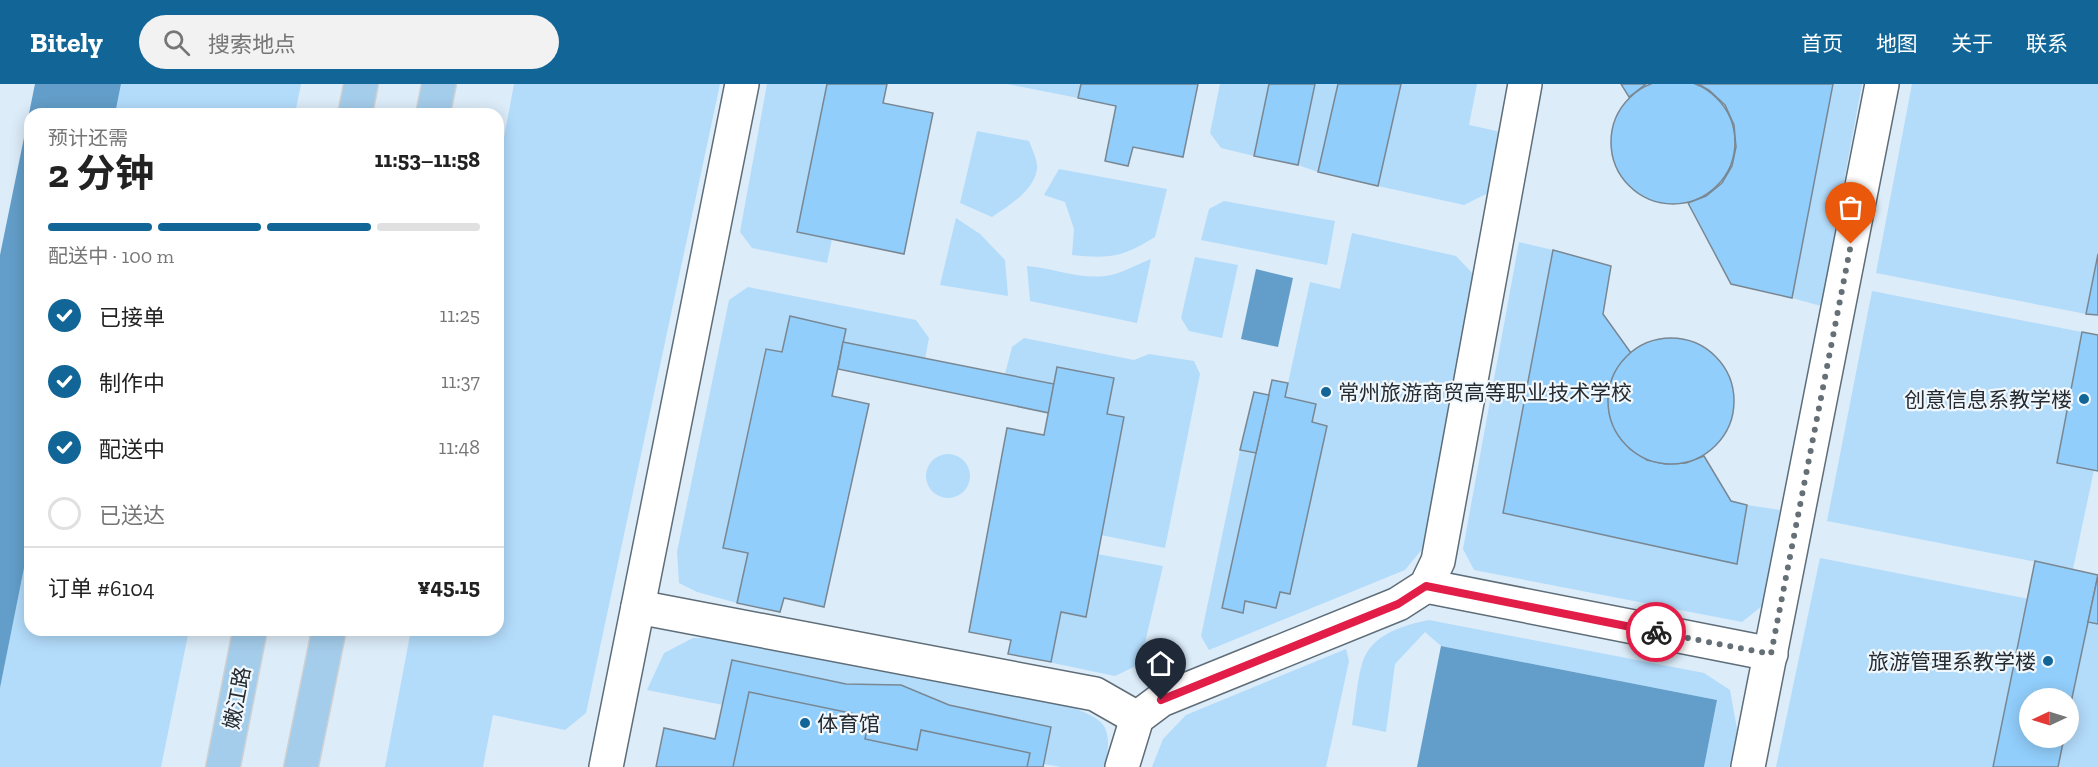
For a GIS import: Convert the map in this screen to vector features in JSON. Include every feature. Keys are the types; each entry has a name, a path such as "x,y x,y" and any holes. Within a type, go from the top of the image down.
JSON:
{"main road":[{"path":"356,108 361,84"},
{"path":"434,108 439,84"},
{"name":"嫩江路","path":"223,767 249,636"},
{"path":"301,767 328,636"}],"street":[{"path":"606,767 742,84"},
{"path":"1122,767 1137,718 1161,700 1398,604 1426,586 1438,561 1525,84"},
{"path":"1748,767 1882,84"},
{"path":"1426,586 1771,654"},
{"path":"638,607 1095,694 1137,718"}],"shaded area":[{"path":"35,84 121,84 116,108 30,108"},
{"path":"121,84 301,84 296,108 116,108"},
{"path":"514,84 720,84 586,713 565,730 493,715 483,767 385,767 410,636 504,636 504,138"},
{"path":"767,84 827,84 832,239 827,263 752,248 740,232"},
{"path":"1007,84 1081,84 1078,98"},
{"path":"1220,84 1269,84 1254,156 1221,148 1210,133"},
{"path":"1315,84 1338,84 1318,172 1298,165"},
{"path":"1401,84 1477,84 1469,125 1501,132 1488,193 1464,205 1378,186"},
{"path":"1833,84 1862,84 1821,306 1792,298"},
{"path":"1912,84 2098,84 2098,254 2086,314 1876,273"},
{"path":"977,131 1029,141 1037,162 1035,177 1026,191 992,217 960,203"},
{"path":"24,138 24,568 0,688 0,255"},
{"path":"1059,169 1167,189 1155,237 1134,249 1116,255 1097,257 1072,255 1074,229 1065,202 1044,195"},
{"path":"1224,201 1335,221 1327,265 1201,240 1209,209"},
{"path":"956,218 980,234 1005,260 1008,296 940,285"},
{"path":"1352,233 1456,256 1476,277 1432,519 1423,548 1405,570 1209,650 1201,636 1240,450 1256,453 1222,608 1242,613 1245,601 1276,608 1280,592 1290,594 1327,426 1312,422 1316,404 1285,397 1310,282 1340,289"},
{"path":"1519,242 1553,250 1503,513 1737,564 1747,505 1780,510 1762,606 1742,622 1474,570 1463,549"},
{"path":"1195,257 1238,265 1222,338 1189,331 1181,318"},
{"path":"1151,259 1137,323 1030,301 1027,266 1079,275 1100,276 1121,272"},
{"path":"1256,269 1293,278 1278,347 1241,339"},
{"path":"748,287 916,320 929,338 925,359 843,342 846,329 790,317 782,352 765,349 723,548 748,553 737,603 697,592 679,583 677,552 729,300"},
{"path":"1872,291 2082,332 2057,463 2094,470 2073,569 1827,521"},
{"path":"1024,338 1134,360 1149,354 1194,361 1200,374 1165,548 1101,535 1124,417 1107,414 1114,378 1058,367 1054,384 1005,374 1012,347"},
{"path":"948,454 964,460 970,476 964,492 948,498 932,492 926,476 932,460"},
{"path":"1097,554 1163,566 1140,664 1115,676 1048,662 1061,612 1086,617"},
{"path":"1820,558 2029,599 1993,767 1776,767"},
{"path":"24,568 24,636 188,636 161,767 0,767 0,688"},
{"path":"1429,620 1704,673 1730,690 1737,729 1732,767 1704,767 1717,700 1441,646 1425,632 1395,664 1386,732 1352,725 1360,670 1370,648 1384,635 1411,624"},
{"path":"2088,622 2098,624 2098,767 2058,767 2062,748 2079,748 2079,688 2075,688"},
{"path":"693,638 721,638 1066,704 1090,715 1103,725 1108,740 1106,767 1061,767 1044,764 1051,727 949,705 901,685 846,684 732,660 723,705 647,690 664,653"},
{"path":"1441,646 1717,700 1704,767 1417,767"},
{"path":"1346,649 1349,661 1326,767 1152,767 1163,739 1186,715"}],"building":[{"path":"1673,80 1697,84 1717,98 1731,118 1735,142 1731,166 1717,186 1697,200 1673,204 1649,200 1629,186 1615,166 1611,142 1615,118 1629,98 1649,84"},
{"path":"827,84 887,84 883,103 933,113 904,254 797,232"},
{"path":"1081,84 1198,84 1183,157 1133,147 1128,166 1105,161 1116,106 1078,98"},
{"path":"1269,84 1315,84 1298,165 1254,156"},
{"path":"1338,84 1401,84 1378,186 1318,172"},
{"path":"1621,84 1646,84 1629,97"},
{"path":"1698,84 1833,84 1792,298 1731,284 1688,203 1706,196 1722,183 1732,166 1736,147 1734,125 1725,105 1709,90"},
{"path":"1553,250 1611,266 1603,314 1631,353 1614,374 1608,396 1610,416 1618,434 1630,449 1647,460 1666,464 1686,463 1704,456 1731,501 1747,505 1737,564 1503,513"},
{"path":"2098,254 2098,315 2086,314"},
{"path":"790,316 846,329 832,396 869,404 824,607 784,598 780,612 737,603 748,553 723,548 766,349 782,352"},
{"name":"创意信息系教学楼","path":"2082,332 2098,335 2098,471 2057,463"},
{"path":"1671,338 1695,343 1715,357 1729,377 1734,401 1729,425 1715,445 1695,459 1671,464 1647,459 1627,445 1613,425 1608,401 1613,377 1627,357 1647,343"},
{"path":"843,342 1054,384 1049,413 838,369"},
{"path":"1057,367 1114,378 1107,414 1124,417 1086,617 1061,612 1051,662 1008,654 1011,640 969,632 1007,428 1044,435"},
{"path":"1272,380 1288,383 1285,397 1316,404 1312,422 1327,426 1290,594 1280,592 1276,608 1245,601 1243,613 1222,608"},
{"path":"1254,392 1269,395 1256,453 1240,450"},
{"name":"旅游管理系教学楼","path":"2035,561 2098,575 2074,688 2019,688 2019,748 2062,748 2058,767 1993,767"},
{"path":"2098,575 2098,624 2088,622"},
{"path":"732,660 846,684 901,685 949,705 1051,727 1043,767 656,767 664,728 715,739"},
{"name":"体育馆","path":"749,692 870,717 865,739 917,750 921,730 1030,753 1027,767 733,767"}],"way so far":[{"path":"1656,632 1771,654 1851,244"}],"place":[{"name":"常州旅游商贸高等职业技术学校","path":"1326,392"},
{"name":"创意信息系教学楼","path":"2084,399"},
{"name":"旅游管理系教学楼","path":"2048,661"},
{"name":"体育馆","path":"805,723"}],"route":[{"path":"1161,700 1398,604 1426,586 1656,632"}]}
